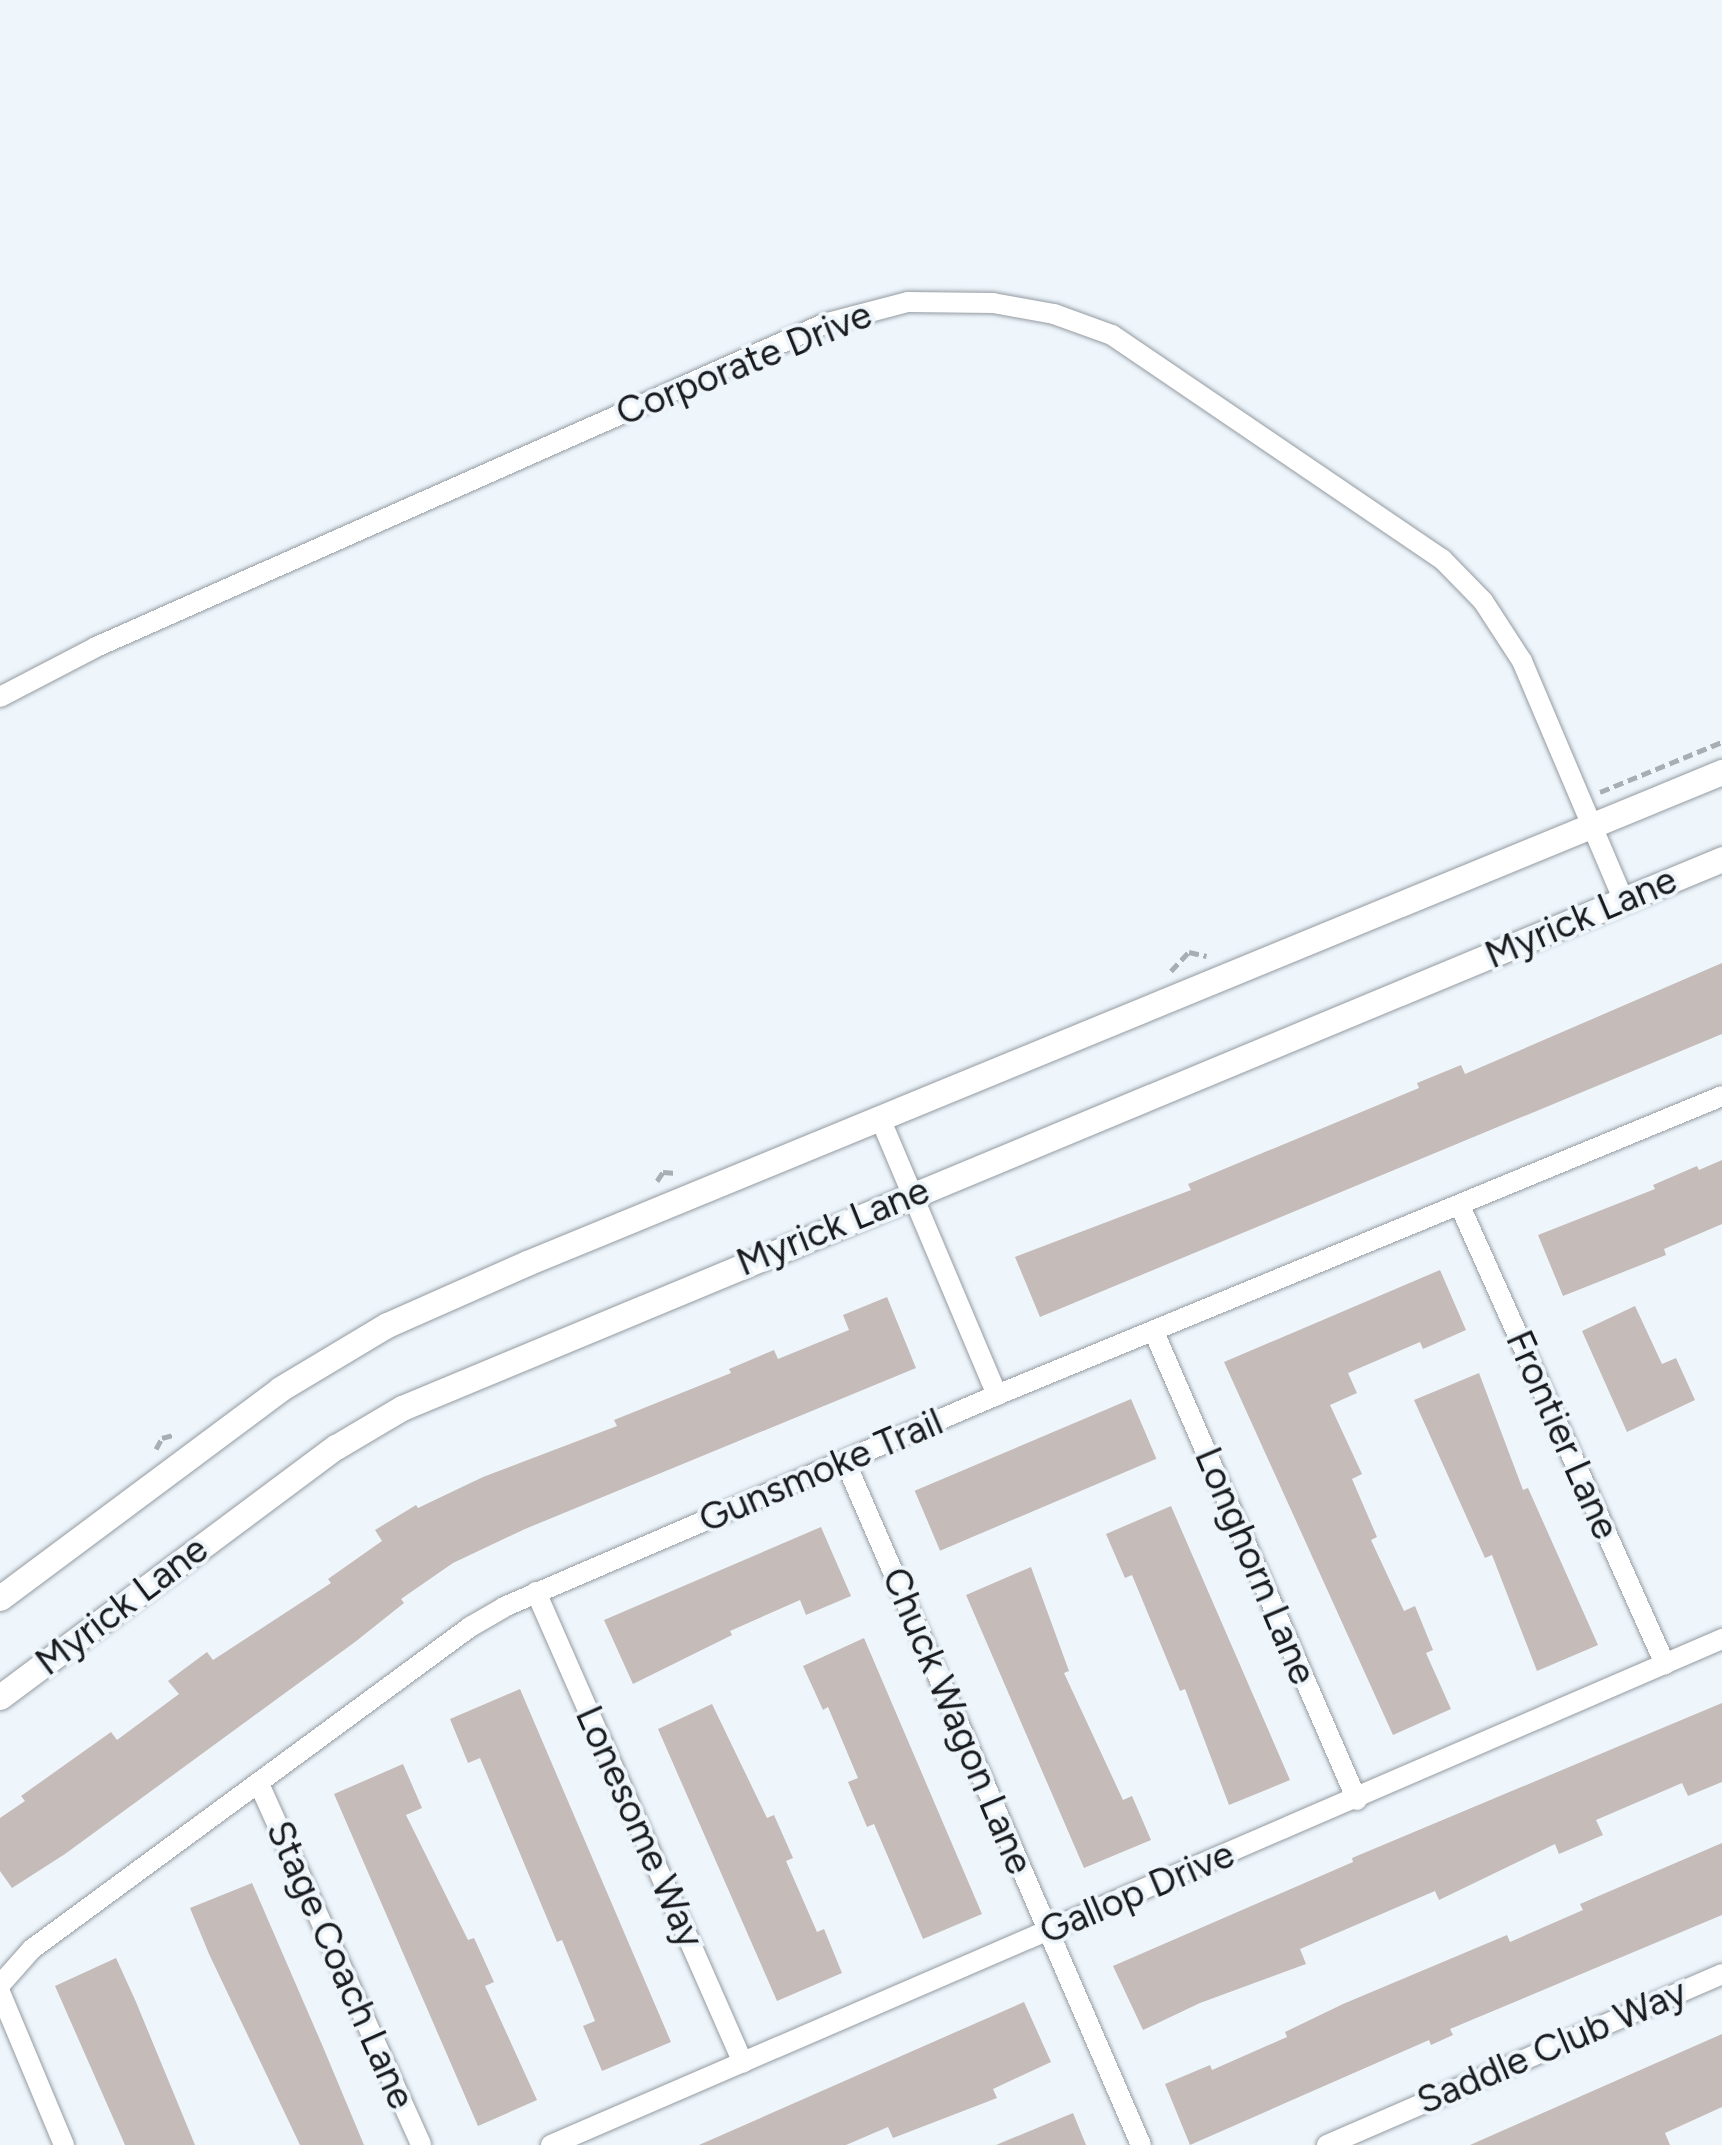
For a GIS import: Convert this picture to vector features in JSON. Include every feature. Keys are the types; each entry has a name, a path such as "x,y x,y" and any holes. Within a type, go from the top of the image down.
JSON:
{"street":[{"name":"Corporate Drive","path":"0,697 96,646 824,324 894,305 963,300 1025,307 1112,335 1442,559 1483,601 1522,662 1624,901"},
{"name":"Myrick Lane","path":"0,1598 280,1389 387,1325 1722,772"},
{"name":"Myrick Lane","path":"0,1696 336,1447 386,1416 491,1368 1722,860"},
{"name":"Gunsmoke Trail","path":"0,1989 32,1949 260,1786 470,1628 536,1592 1722,1096"},
{"path":"880,1118 997,1396"},
{"name":"Frontier Lane","path":"1460,1206 1665,1664"},
{"name":"Longhorn Lane","path":"1154,1332 1356,1800"},
{"name":"Chuck Wagon Lane","path":"845,1461 1141,2145"},
{"name":"Lonesome Way","path":"536,1592 743,2063"},
{"name":"Gallop Drive","path":"551,2145 1722,1639"},
{"name":"Stage Coach Lane","path":"260,1786 421,2145"},
{"name":"Saddle Club Way","path":"1327,2145 1722,1974"},
{"path":"0,1989 64,2145"}],"building":[{"path":"1722,963 1722,1034 1040,1317 1015,1257 1191,1190 1188,1184 1419,1088 1417,1083 1461,1065 1465,1074"},
{"path":"1722,1160 1722,1224 1664,1249 1666,1255 1563,1296 1538,1235 1655,1189 1653,1185 1697,1166 1699,1170"},
{"path":"1440,1270 1466,1330 1423,1349 1420,1342 1348,1373 1357,1393 1330,1405 1362,1474 1352,1479 1377,1537 1371,1540 1404,1611 1415,1606 1433,1650 1426,1653 1451,1709 1393,1735 1224,1362"},
{"path":"887,1297 916,1368 525,1529 453,1563 401,1599 404,1603 355,1642 65,1854 12,1888 0,1871 0,1818 25,1801 21,1796 111,1732 117,1740 179,1694 168,1681 207,1652 213,1660 331,1583 328,1579 382,1541 375,1530 416,1505 418,1508 483,1477 617,1426 614,1420 731,1373 729,1369 774,1350 778,1359 849,1330 843,1315"},
{"path":"1635,1306 1662,1364 1676,1358 1695,1400 1627,1432 1582,1331"},
{"path":"1479,1373 1523,1490 1528,1488 1598,1645 1537,1671 1492,1555 1485,1558 1414,1400"},
{"path":"1131,1399 1156,1459 940,1551 915,1491"},
{"path":"1171,1506 1290,1780 1229,1805 1185,1689 1180,1691 1132,1575 1125,1578 1106,1534"},
{"path":"821,1527 851,1596 806,1615 800,1600 730,1631 732,1635 633,1684 604,1620"},
{"path":"1031,1567 1069,1671 1064,1673 1123,1800 1132,1796 1151,1840 1084,1868 966,1595"},
{"path":"864,1638 982,1914 923,1939 874,1824 867,1827 848,1782 858,1778 828,1707 823,1710 803,1666"},
{"path":"520,1689 671,2042 602,2071 583,2026 595,2021 562,1940 557,1942 480,1758 468,1763 450,1719"},
{"path":"1722,1703 1722,1782 1688,1796 1682,1783 1596,1820 1603,1835 1559,1854 1555,1844 1439,1900 1435,1891 1300,1949 1306,1964 1200,2003 1143,2030 1113,1966 1353,1862 1352,1858"},
{"path":"712,1704 767,1818 774,1815 793,1858 786,1861 817,1932 824,1929 842,1973 777,2001 658,1729"},
{"path":"403,1764 422,1808 406,1815 468,1940 474,1938 494,1982 485,1986 537,2100 478,2126 334,1794"},
{"path":"1722,1843 1722,1915 1450,2029 1453,2035 1431,2045 1429,2040 1190,2145 1165,2084 1210,2065 1212,2070 1287,2037 1285,2032 1343,2004 1507,1935 1510,1942 1583,1910 1580,1904"},
{"path":"252,1883 364,2145 300,2145 209,1954 190,1908"},
{"path":"116,1958 195,2145 125,2145 55,1986"},
{"path":"1024,2002 1051,2062 993,2089 997,2098 893,2138 888,2127 846,2145 699,2145"},
{"path":"1722,2034 1722,2107 1665,2133 1670,2145 1470,2145"},
{"path":"1073,2113 1086,2145 996,2145"}]}
